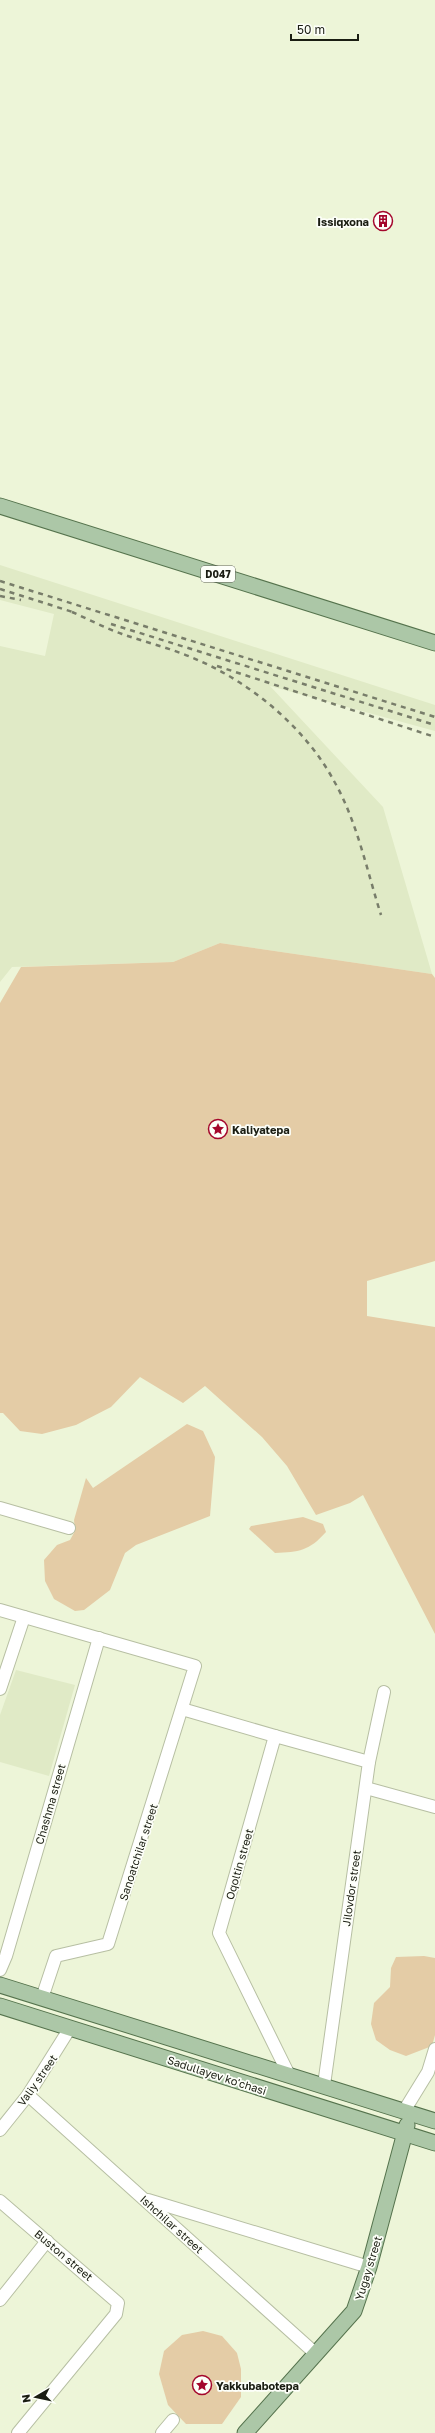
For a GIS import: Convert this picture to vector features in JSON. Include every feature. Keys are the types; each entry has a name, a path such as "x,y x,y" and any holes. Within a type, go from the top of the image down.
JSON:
{"main road":[{"name":"D047","path":"0,506 435,643"},
{"name":"Sadullayev ko'chasi","path":"0,1985 324,2085 435,2121"},
{"name":"Sadullayev ko'chasi","path":"0,2006 435,2143"},
{"name":"Yugay street","path":"245,2433 354,2311 369,2268 406,2134 407,2112"}],"street":[{"path":"0,1508 69,1528"},
{"path":"0,1610 98,1638"},
{"path":"0,1689 24,1617"},
{"name":"Sanoatchilar street","path":"42,1998 56,1956 108,1944 195,1666 98,1638"},
{"name":"Chashma street","path":"0,1970 6,1956 98,1638"},
{"name":"Jilovdor street","path":"324,2085 369,1762 384,1692"},
{"path":"182,1709 369,1762"},
{"name":"Oqoltin street","path":"275,1736 219,1933 289,2075"},
{"path":"366,1788 435,1807"},
{"name":"Valiy street","path":"0,2130 28,2095 59,2048 70,2028"},
{"path":"407,2112 428,2072 435,2049"},
{"name":"Ishchilar street","path":"28,2095 316,2354"},
{"path":"145,2199 369,2268"},
{"name":"Buston street","path":"0,2201 118,2303 116,2314 18,2433"},
{"path":"0,2300 47,2241"},
{"path":"162,2433 173,2420"}],"shaded area":[{"path":"0,565 435,705 435,731 270,686 383,807 432,974 220,943 173,962 12,967 0,982 0,646 45,656 54,614 0,600"},
{"name":"Kaliyatepa","path":"220,943 432,974 435,978 435,1261 367,1281 367,1316 435,1327 435,1634 363,1495 350,1503 316,1515 287,1466 262,1437 205,1386 183,1403 140,1377 111,1407 76,1425 42,1434 20,1431 3,1413 0,1413 0,1003 21,967 173,962"},
{"path":"187,1424 203,1431 215,1457 210,1516 136,1545 125,1553 110,1590 84,1610 75,1611 54,1599 45,1581 44,1560 57,1545 70,1540 75,1531 74,1520 86,1478 93,1488"},
{"path":"303,1517 323,1524 326,1532 309,1547 297,1551 275,1553 249,1529 251,1526"},
{"path":"16,1670 75,1685 49,1776 0,1762 0,1715"},
{"path":"424,1956 435,1958 435,2035 432,2046 406,2056 390,2050 376,2040 371,2024 374,2003 390,1987 391,1968 396,1957"},
{"name":"Yakkubabotepa","path":"203,2331 222,2336 237,2353 241,2369 241,2397 222,2424 186,2424 168,2405 159,2374 164,2351 182,2335"}],"railway":[{"path":"0,581 435,717"},
{"path":"0,589 76,613"},
{"path":"0,596 21,600"},
{"path":"72,612 116,632 175,651 214,668 235,679 255,693 291,724 308,742 322,761 342,796 361,846 381,915"},
{"path":"111,624 435,725"},
{"path":"217,666 435,737"}],"place":[{"name":"Issiqxona","path":"383,221"},
{"name":"Kaliyatepa","path":"218,1129"},
{"name":"Yakkubabotepa","path":"202,2385"}]}
